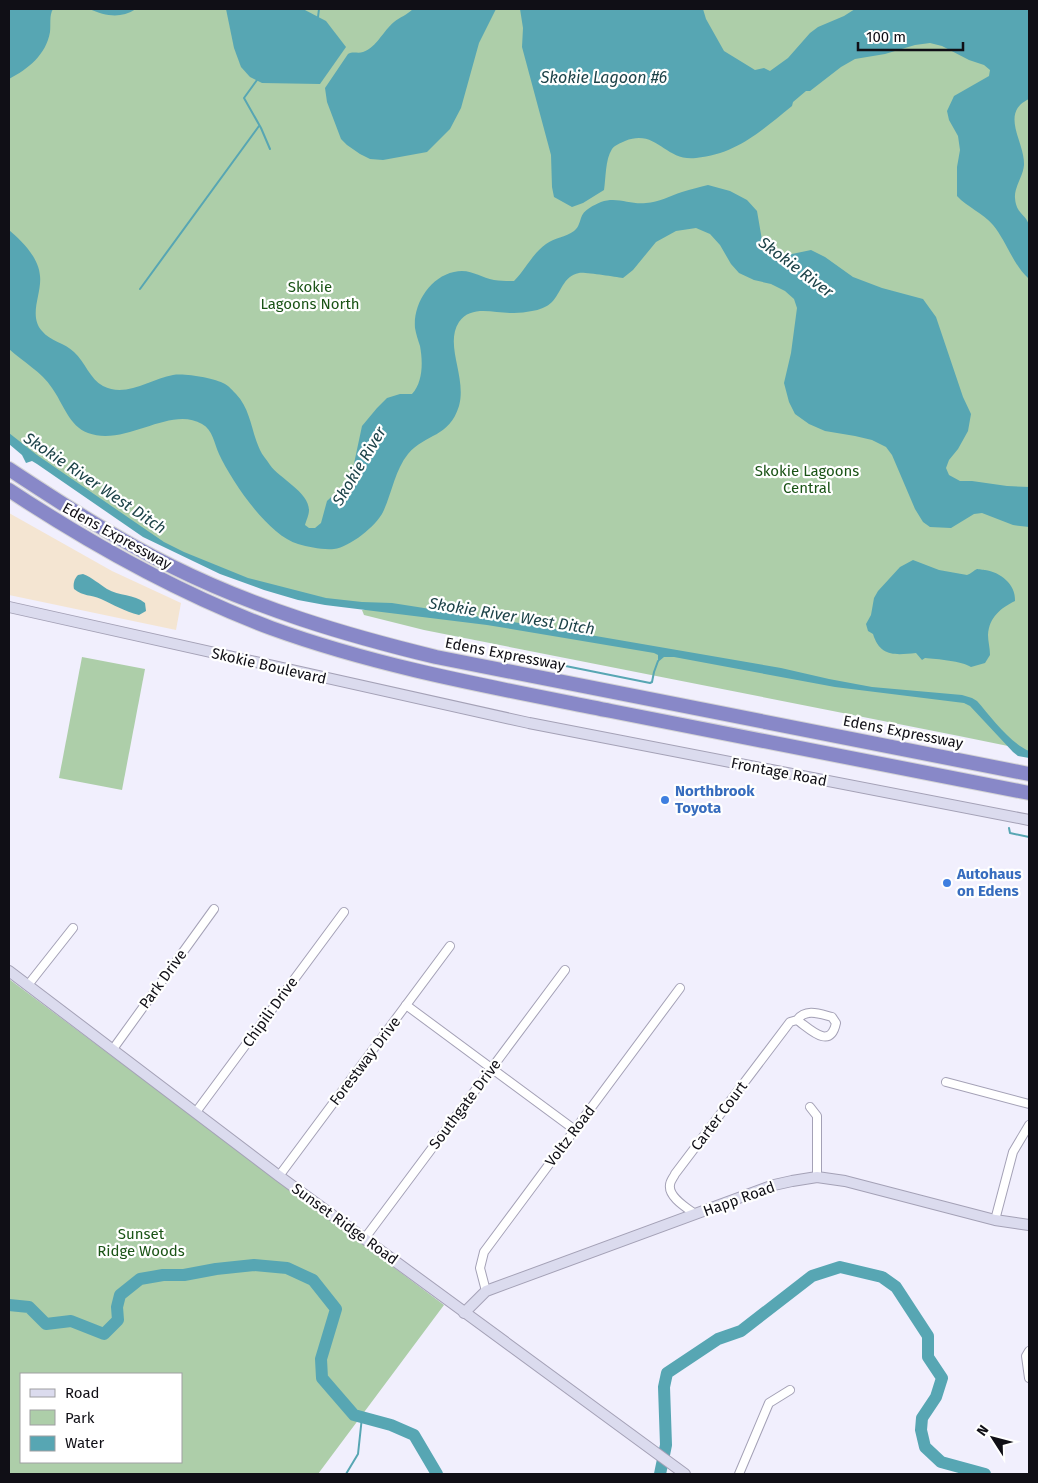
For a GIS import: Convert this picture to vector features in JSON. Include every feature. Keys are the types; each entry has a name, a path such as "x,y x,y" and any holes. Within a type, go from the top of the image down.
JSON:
{"highway":[{"name":"Edens Expressway","path":"9,469 107,531 174,567 238,596 306,621 366,640 436,657 1029,774"},
{"name":"Edens Expressway","path":"9,490 54,520 116,556 172,585 269,627 331,648 400,667 532,695 1029,794"}],"street":[{"name":"Skokie Boulevard","path":"9,606 529,723"},
{"name":"Frontage Road","path":"529,723 1029,820"},
{"name":"Park Drive","path":"113,1049 214,909"},
{"name":"Chipili Drive","path":"196,1112 344,912"},
{"path":"28,985 73,928"},
{"name":"Forestway Drive","path":"279,1176 450,946"},
{"name":"Southgate Drive","path":"365,1238 565,970"},
{"name":"Sunset Ridge Road","path":"9,971 279,1176 683,1473"},
{"name":"Voltz Road","path":"486,1292 480,1268 484,1252 680,988"},
{"path":"406,1005 575,1130"},
{"name":"Carter Court","path":"695,1214 673,1196 670,1191 670,1184 790,1022 798,1020 801,1015 808,1012 832,1017 836,1023 834,1031 829,1035 822,1036 815,1034 798,1020"},
{"path":"946,1082 1029,1104"},
{"path":"810,1107 817,1116 817,1177"},
{"path":"995,1220 1013,1152 1029,1124"},
{"name":"Happ Road","path":"464,1313 486,1292 774,1185 817,1177 845,1181 995,1220 1029,1225"},
{"path":"1029,1351 1026,1356 1029,1378"},
{"path":"739,1474 769,1403 790,1390"}],"shaded area":[{"path":"9,513 112,571 181,603 176,630 9,595"}],"green space":[{"path":"9,9 1029,9 1029,755 1008,746 424,630 364,615 362,610 366,610 355,605 246,581 169,547 9,439"},
{"path":"82,657 145,669 122,790 59,778"},
{"name":"Sunset Ridge Woods","path":"9,979 444,1305 318,1474 9,1474"}],"water":[{"path":"9,9 53,9 50,32 45,48 29,66 9,79"},
{"path":"89,9 136,9 124,14 113,15"},
{"path":"226,9 303,9 326,21 346,47 320,84 262,83 250,77 241,67 234,48"},
{"path":"413,9 496,9 479,43 461,108 450,129 427,152 383,160 370,159 360,154 341,139 327,102 325,88 348,54 361,53 368,50 394,22"},
{"name":"Skokie Lagoon #6","path":"520,9 703,9 706,19 724,51 755,70 764,68 770,71 788,58 810,33 818,27 855,9 1029,9 1029,99 1020,105 1014,120 1024,165 1015,198 1017,207 1028,221 1030,229 1029,279 1019,267 993,225 957,196 957,167 960,150 958,136 949,120 947,111 954,96 989,76 990,70 984,65 969,60 942,46 930,43 855,59 841,67 810,91 806,91 793,102 792,106 748,140 724,152 711,156 685,158 645,139 636,138 618,144 612,149 608,158 604,190 583,203 572,207 554,197 551,155 522,47 523,28"},
{"name":"Skokie River","path":"708,185 730,191 747,200 757,211 762,240 777,255 811,250 825,257 853,277 882,288 923,299 936,317 963,397 971,414 968,431 949,460 946,468 949,475 960,481 1029,487 1029,527 1013,525 982,513 974,514 951,528 930,527 923,522 915,509 892,455 886,447 872,440 825,431 809,424 795,414 789,402 784,383 791,353 797,308 794,299 785,291 771,284 754,280 739,273 710,234 696,228 676,231 656,242 633,270 623,278 579,273 569,278 552,302 540,309 516,313 484,311 464,316 455,331 454,341 461,395 455,416 443,430 422,442 408,454 397,474 380,518 355,540 334,549 320,549 298,544 287,539 263,519 233,479 219,454 211,433 202,424 176,419 117,435 102,436 88,433 81,430 71,420 48,382 9,349 9,230 29,250 37,263 40,283 36,304 36,318 38,325 45,334 70,349 78,356 98,383 112,389 129,389 173,375 192,375 226,385 236,394 245,407 263,456 274,470 299,491 308,503 309,510 305,525 309,528 315,528 321,523 327,501 347,482 352,473 362,426 387,398 400,394 412,394 416,389 420,378 422,359 415,328 415,319 420,301 438,279 454,272 465,271 489,279 514,281 541,248 549,242 574,231 582,215 589,208 601,202 613,200 640,203 651,202"},
{"path":"9,433 37,455 164,542 248,578 326,598 392,603 526,624 781,668 872,687 962,695 977,701 1008,736 1029,751 1029,758 1018,756 1013,752 970,706 964,703 835,687 674,657 664,657 658,662 658,655 654,653 487,625 325,605 298,600 264,590 220,574 143,537 37,464 32,461 26,463 22,455 9,444"},
{"path":"913,560 939,570 967,575 977,569 991,571 1001,576 1010,584 1015,595 1015,601 993,618 988,635 990,655 985,663 971,667 949,661 925,658 922,660 916,653 889,653 880,647 873,634 868,631 866,624 871,615 874,598 878,591 900,567"},
{"path":"83,574 107,589 141,600 145,603 146,611 139,615 97,597 78,592 74,589 74,582 78,575"}],"waterway":[{"path":"318,17 319,9"},
{"path":"257,80 244,98 261,128 270,149"},
{"path":"140,289 259,126"},
{"path":"516,656 650,683 652,682 658,661"},
{"path":"1009,828 1010,833 1029,837"},
{"path":"9,1305 29,1307 46,1324 71,1321 104,1334 118,1320 117,1307 120,1295 140,1279 254,1265 287,1268 313,1280 336,1309 321,1359 322,1378 354,1415 391,1425 414,1435 437,1474"},
{"path":"660,1474 666,1445 664,1387 667,1373 718,1339 741,1331 812,1276 840,1267 882,1277 896,1287 928,1336 928,1357 942,1378 936,1397 922,1418 921,1430 925,1447 941,1462 985,1474"},
{"path":"346,1474 358,1454 362,1417"}],"place":[{"name":"Northbrook Toyota","path":"665,800"},
{"name":"Autohaus on Edens","path":"947,883"}],"park label":[{"name":"Skokie Lagoons North","path":"310,296"},
{"name":"Skokie Lagoons Central","path":"807,480"}],"water label":[{"name":"Skokie River West Ditch","path":"95,483"},
{"name":"Skokie River West Ditch","path":"512,616"}]}
